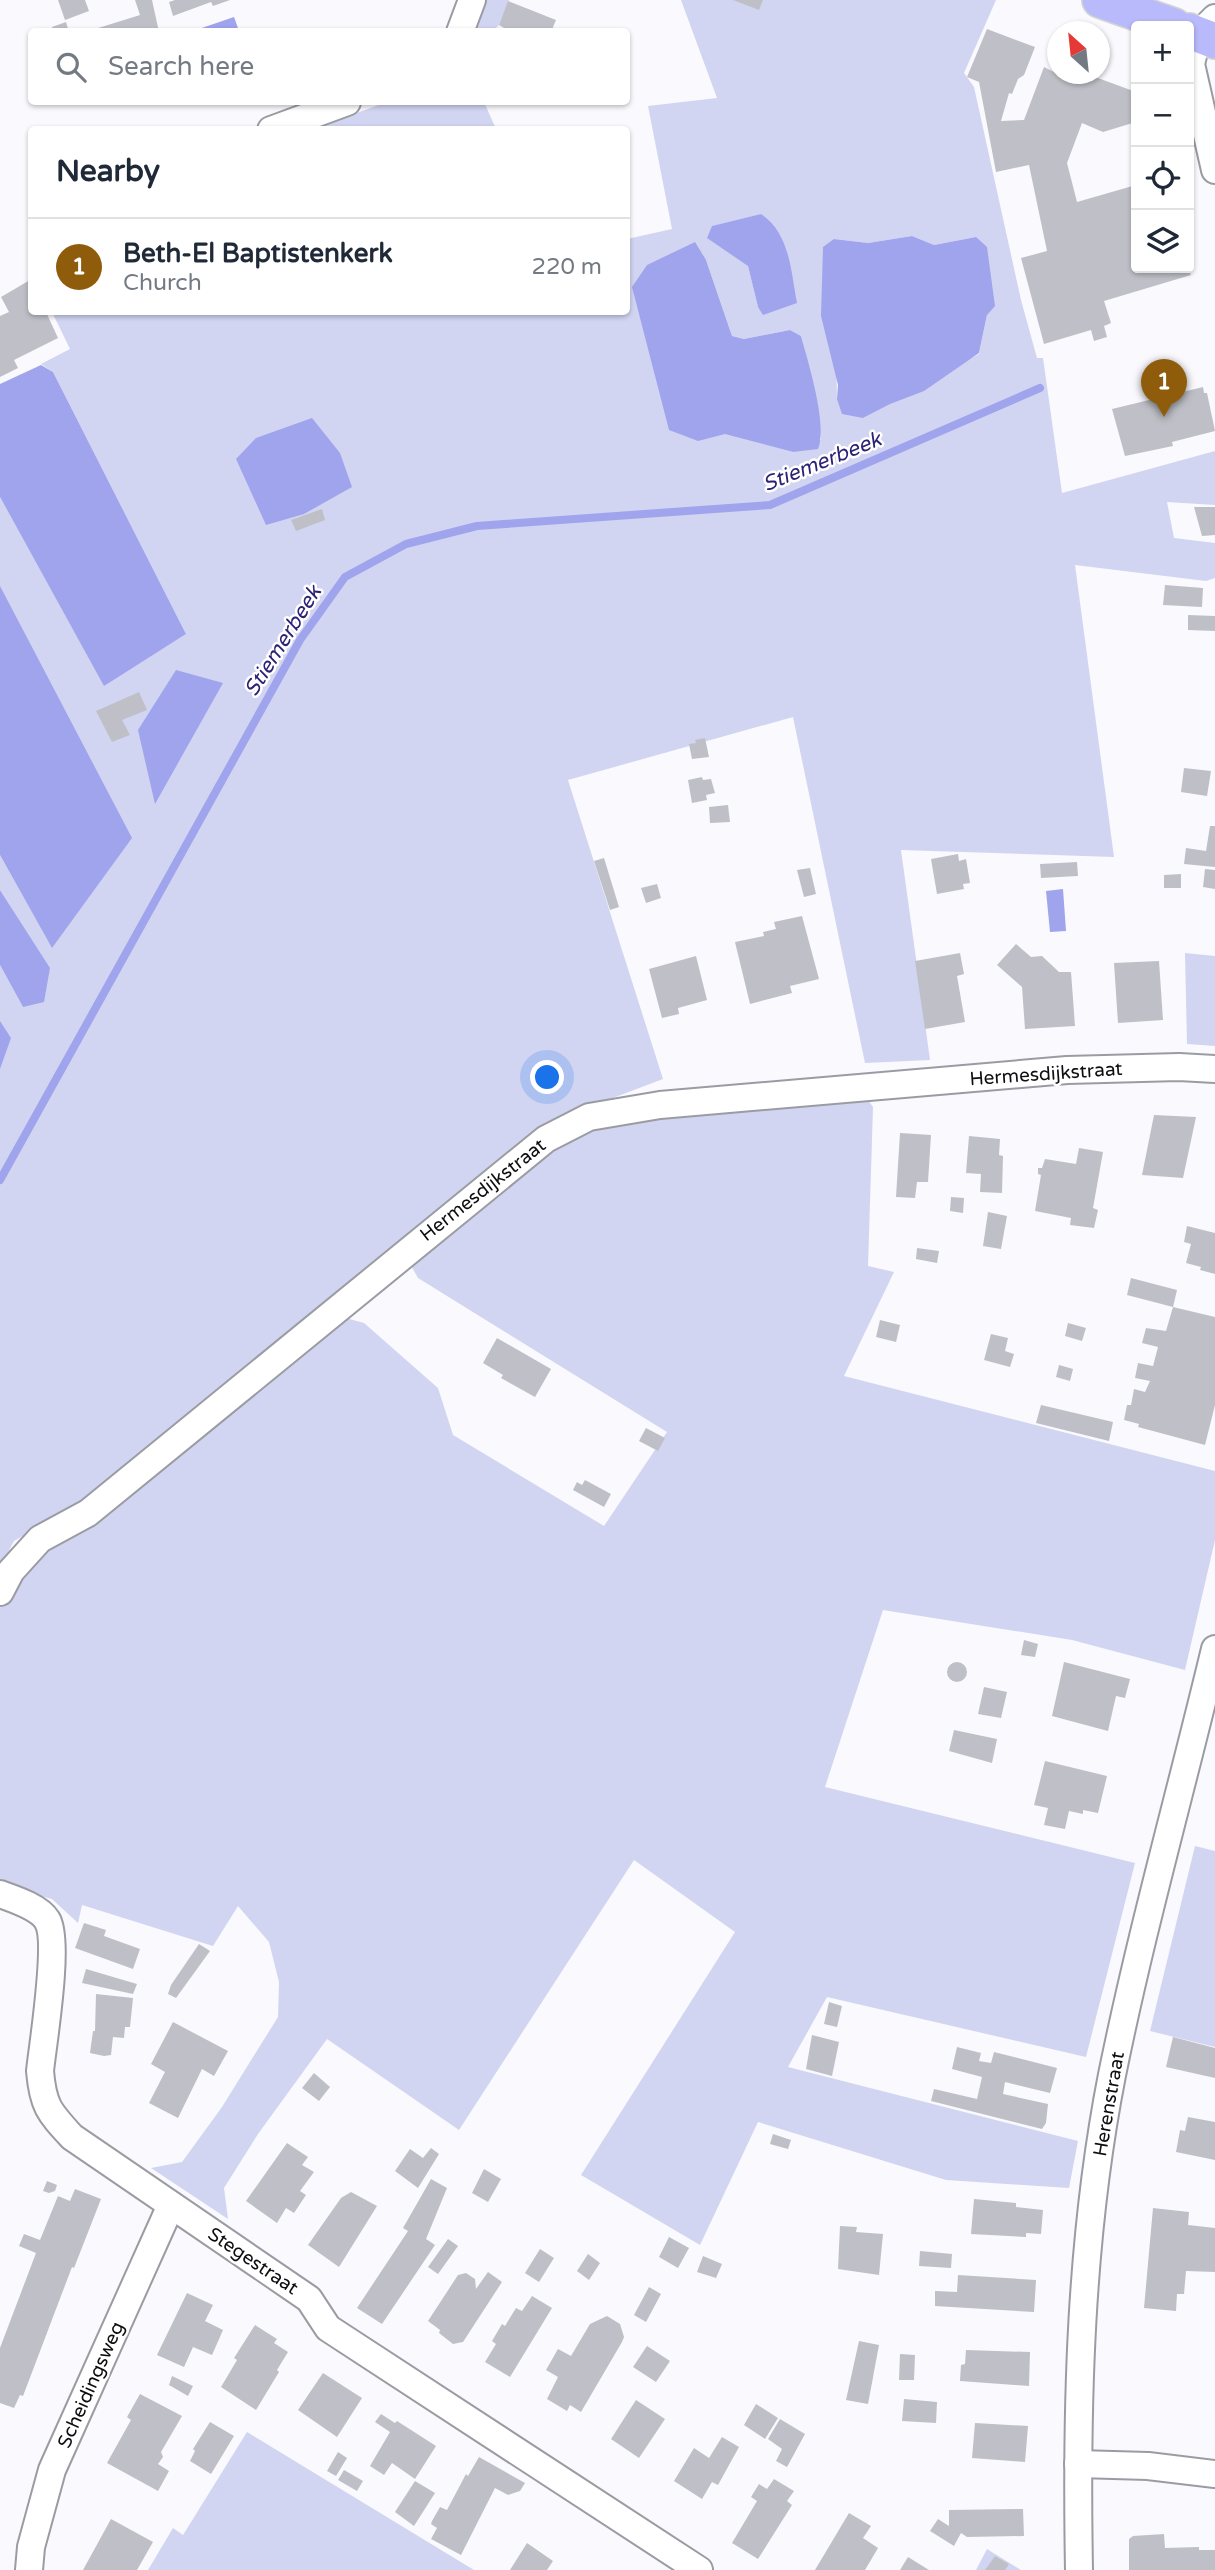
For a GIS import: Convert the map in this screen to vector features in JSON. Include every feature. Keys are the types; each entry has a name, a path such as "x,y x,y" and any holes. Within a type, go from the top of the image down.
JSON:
{"main road":[{"path":"1100,0 1198,30"}],"street":[{"path":"462,28 472,0"},
{"path":"1198,30 1191,64 1214,159"},
{"path":"282,126 339,105"},
{"name":"Hermesdijkstraat","path":"0,1592 11,1571 40,1539 88,1513 536,1146 589,1117 660,1105 1067,1070 1215,1069"},
{"name":"Herenstraat","path":"1079,2570 1082,2308 1093,2197 1112,2077 1215,1649"},
{"name":"Stegestraat","path":"0,1894 25,1903 47,1920 53,1943 40,2071 42,2092 49,2112 72,2137 309,2299 328,2328 698,2570"},
{"name":"Scheidingsweg","path":"29,2570 31,2547 52,2470 171,2205"},
{"path":"1079,2464 1148,2466 1215,2474"}],"shaded area":[{"path":"482,0 509,0 496,28 472,28"},
{"path":"681,0 996,0 964,73 974,87 1021,300 1037,358 1043,358 1062,493 1215,451 1215,505 1167,502 1174,538 1215,543 1215,578 1206,581 1075,565 1114,857 901,850 930,1060 865,1063 793,717 568,780 663,1079 573,1113 96,1494 14,1541 0,1567 0,965 23,1007 50,969 0,890 0,855 52,947 0,590 0,497 104,685 186,634 53,372 41,364 70,349 53,315 630,315 630,238 672,229 648,106 717,98","holes":["762,214 758,307 748,266 713,226","912,236 934,245 976,237 987,315 979,354 863,418 837,399 834,239 868,243","706,260 732,336 744,339 790,330 801,336 817,403 821,440 793,452 725,433"]},
{"path":"379,105 485,105 495,126 321,126"},
{"path":"1185,953 1215,956 1215,1046 1187,1044"},
{"path":"866,1097 873,1107 868,1266 894,1272 844,1376 1215,1471 1215,1540 1185,1670 1072,1640 883,1610 825,1787 1135,1863 1086,2057 827,1997 788,2067 1078,2141 1069,2188 946,2180 758,2122 700,2245 581,2175 735,1932 634,1860 459,2130 327,2039 258,2134 224,2188 228,2219 151,2168 182,2162 222,2107 278,2017 279,1982 269,1942 238,1906 213,1946 82,1905 78,1923 52,1899 0,1885 0,1608 17,1576 40,1554 342,1317 364,1323 438,1388 453,1435 604,1526 667,1432 418,1278 409,1262 573,1133 621,1117"},
{"path":"1195,1846 1215,1851 1215,2047 1150,2031"},
{"path":"247,2432 474,2570 148,2570 173,2528 183,2535"},
{"path":"987,2549 1021,2570 976,2570"}],"water":[{"path":"234,17 238,28 202,28"},
{"path":"761,214 771,222 784,242 797,303 763,315 758,307 748,266 707,238 712,226"},
{"path":"912,236 934,245 976,237 987,247 995,306 987,315 979,353 924,391 863,418 842,414 837,399 838,385 821,316 823,247 834,239 868,243"},
{"path":"695,242 706,260 732,336 744,339 790,330 801,336 819,410 821,425 818,449 793,452 725,434 698,441 669,430 632,287 647,265"},
{"path":"41,365 53,372 186,634 104,686 0,497 0,384"},
{"path":"312,418 340,453 352,487 304,514 266,525 236,459 256,438"},
{"path":"0,586 132,838 52,948 0,855"},
{"path":"176,670 223,683 155,804 138,730"},
{"path":"1063,889 1066,931 1050,932 1046,891"},
{"path":"0,890 50,968 44,1002 23,1007 0,965"},
{"path":"0,1021 11,1038 0,1069"}],"building":[{"path":"58,0 85,0 89,11 65,20"},
{"path":"135,0 152,0 158,28 98,28 140,15"},
{"path":"230,0 213,6 211,2 173,16 169,2"},
{"path":"733,0 763,0 759,10"},
{"path":"508,1 556,20 553,28 504,28 499,25"},
{"path":"66,22 68,28 52,28"},
{"path":"987,29 1035,47 1024,75 1018,79 1012,94 1009,93 1001,121 1024,120 1044,67 1047,68 1047,84 1110,82 1131,90 1131,124 1103,132 1082,123 1067,163 1077,202 1131,186 1131,273 1191,275 1104,301 1111,323 1104,326 1107,337 1094,341 1091,330 1044,344 1021,258 1047,251 1029,165 996,172 979,82 967,77"},
{"path":"28,281 28,315 47,315 58,338 14,360 18,368 0,377 0,316 9,312 1,297"},
{"path":"1203,387 1204,393 1207,393 1215,431 1172,442 1173,446 1125,456 1112,409"},
{"path":"1194,507 1215,507 1215,535 1202,536"},
{"path":"322,509 325,520 296,531 291,520"},
{"path":"1165,585 1203,588 1202,607 1163,605"},
{"path":"1188,615 1215,616 1215,631 1188,630"},
{"path":"139,692 147,710 122,720 130,735 112,742 96,711"},
{"path":"705,738 709,757 692,759 689,744"},
{"path":"1184,768 1211,771 1207,796 1181,792"},
{"path":"702,777 703,780 711,779 715,793 706,795 707,800 692,803 688,780"},
{"path":"728,805 730,822 710,823 709,807"},
{"path":"1210,826 1215,826 1215,867 1184,864 1186,848 1206,851"},
{"path":"958,854 959,861 966,859 970,883 963,884 964,889 937,894 931,859"},
{"path":"604,858 619,907 610,910 594,861"},
{"path":"1077,862 1078,876 1041,878 1040,864"},
{"path":"810,868 816,894 804,897 797,870"},
{"path":"1205,869 1215,870 1215,889 1203,887"},
{"path":"1181,874 1181,888 1164,888 1164,875"},
{"path":"657,884 661,898 646,903 641,888"},
{"path":"802,916 819,979 790,986 792,993 750,1004 735,942 764,936 763,932 776,929 774,922"},
{"path":"1016,944 1031,957 1042,956 1059,972 1071,972 1075,1026 1025,1029 1022,987 997,965"},
{"path":"960,953 964,974 957,976 965,1022 925,1029 915,961"},
{"path":"696,956 707,1000 678,1008 679,1014 662,1018 649,969"},
{"path":"1159,961 1163,1020 1118,1023 1114,963"},
{"path":"1154,1115 1196,1117 1183,1178 1142,1175"},
{"path":"900,1133 931,1135 928,1182 917,1182 915,1198 896,1197"},
{"path":"969,1136 1000,1139 999,1155 1003,1156 1002,1193 980,1192 981,1174 966,1173"},
{"path":"1079,1148 1103,1152 1093,1208 1098,1210 1094,1228 1070,1225 1071,1218 1035,1211 1041,1175 1038,1174 1038,1168 1042,1168 1045,1159 1076,1164"},
{"path":"951,1197 964,1198 963,1213 950,1211"},
{"path":"988,1212 1007,1216 1001,1249 983,1246"},
{"path":"1187,1226 1215,1233 1215,1274 1186,1263 1191,1244 1184,1242"},
{"path":"917,1248 939,1251 937,1263 916,1259"},
{"path":"1131,1278 1177,1290 1173,1307 1127,1295"},
{"path":"1173,1307 1215,1317 1215,1405 1205,1445 1138,1427 1139,1424 1124,1420 1134,1389 1145,1392 1150,1381 1135,1378 1138,1363 1153,1366 1158,1347 1142,1343 1146,1328 1166,1331"},
{"path":"880,1320 900,1325 896,1342 876,1337"},
{"path":"1068,1323 1086,1328 1082,1341 1065,1336"},
{"path":"991,1334 1008,1338 1005,1351 1014,1354 1010,1367 984,1360"},
{"path":"497,1338 551,1369 535,1397 501,1378 503,1375 483,1363"},
{"path":"1059,1365 1073,1369 1070,1381 1056,1377"},
{"path":"1041,1405 1113,1422 1109,1441 1036,1423"},
{"path":"646,1428 665,1438 658,1451 639,1441"},
{"path":"585,1480 611,1494 604,1507 573,1490 577,1482 582,1485"},
{"path":"1024,1640 1038,1644 1035,1657 1021,1655"},
{"path":"957,1662 964,1665 967,1672 964,1679 957,1682 950,1679 947,1672 950,1665"},
{"path":"1064,1662 1130,1679 1125,1698 1116,1696 1108,1731 1052,1716"},
{"path":"984,1687 1007,1692 1001,1718 978,1714"},
{"path":"954,1730 997,1739 992,1763 949,1751"},
{"path":"1045,1761 1107,1776 1098,1813 1069,1811 1065,1829 1044,1825 1048,1808 1034,1805"},
{"path":"84,1923 106,1930 104,1936 140,1949 133,1969 75,1948"},
{"path":"199,1944 210,1951 176,1998 168,1994 171,1985"},
{"path":"86,1969 137,1984 133,1994 82,1983"},
{"path":"96,1994 133,1998 130,2027 125,2027 124,2038 113,2037 111,2055 90,2053 95,2031"},
{"path":"829,2002 842,2006 837,2027 824,2024"},
{"path":"173,2022 228,2051 214,2076 202,2069 178,2118 149,2103 165,2072 151,2064"},
{"path":"812,2035 839,2042 832,2076 806,2069"},
{"path":"1173,2037 1215,2048 1215,2078 1166,2067"},
{"path":"957,2047 981,2053 979,2061 991,2063 994,2052 1057,2068 1050,2093 1005,2082 1003,2094 1048,2104 1046,2123 1042,2129 931,2101 934,2089 977,2099 982,2077 952,2069"},
{"path":"314,2073 330,2087 319,2101 302,2088"},
{"path":"1188,2117 1215,2122 1215,2160 1176,2152 1180,2130 1185,2131"},
{"path":"773,2134 791,2140 788,2149 770,2144"},
{"path":"287,2143 308,2157 302,2165 314,2172 300,2191 306,2195 294,2213 286,2208 277,2223 246,2201"},
{"path":"431,2148 439,2154 418,2188 395,2171 410,2149 423,2158"},
{"path":"484,2169 501,2179 488,2202 472,2193"},
{"path":"431,2179 447,2188 426,2239 435,2245 382,2324 357,2308 408,2231 403,2228"},
{"path":"47,2181 57,2185 55,2191 43,2191"},
{"path":"75,2189 101,2199 23,2396 20,2395 14,2408 0,2403 0,2348 36,2253 19,2246 24,2234 40,2240 58,2196 70,2201"},
{"path":"351,2192 377,2206 339,2267 308,2245 341,2198"},
{"path":"974,2199 1016,2203 1016,2207 1043,2210 1041,2234 1026,2233 1026,2237 971,2234"},
{"path":"1153,2208 1189,2212 1188,2225 1215,2228 1215,2272 1186,2271 1184,2294 1177,2294 1176,2311 1144,2308"},
{"path":"840,2226 857,2227 856,2232 883,2234 879,2275 838,2269"},
{"path":"669,2237 689,2248 678,2268 659,2257"},
{"path":"448,2239 458,2246 438,2274 428,2267"},
{"path":"540,2249 554,2258 539,2282 525,2273"},
{"path":"920,2251 952,2254 951,2268 919,2266"},
{"path":"588,2254 600,2263 589,2280 577,2271"},
{"path":"703,2256 722,2264 716,2278 697,2272"},
{"path":"488,2272 502,2282 463,2342 453,2344 428,2321 458,2275 466,2273 475,2279 476,2289"},
{"path":"958,2275 1036,2280 1034,2312 935,2306 935,2291 957,2292"},
{"path":"649,2287 661,2294 646,2322 634,2315"},
{"path":"187,2293 213,2305 205,2321 223,2330 212,2355 193,2347 184,2367 157,2355"},
{"path":"532,2296 552,2308 510,2377 485,2362 496,2344 492,2341 502,2324 505,2326 516,2308 522,2311"},
{"path":"607,2316 620,2324 624,2337 622,2342 581,2412 570,2405 567,2411 547,2399 558,2377 546,2370 558,2349 571,2356 590,2324"},
{"path":"255,2325 277,2339 274,2343 288,2352 256,2410 221,2387 237,2360 234,2358"},
{"path":"859,2341 879,2345 868,2404 846,2400"},
{"path":"647,2346 670,2361 656,2382 633,2367"},
{"path":"966,2350 1030,2352 1029,2386 960,2381"},
{"path":"900,2354 915,2355 914,2380 899,2380"},
{"path":"323,2373 362,2398 337,2437 298,2410"},
{"path":"172,2376 193,2386 188,2396 169,2385"},
{"path":"140,2394 182,2416 161,2452 163,2457 158,2464 169,2471 158,2491 107,2463 131,2420 127,2417"},
{"path":"904,2399 937,2402 936,2423 902,2421"},
{"path":"636,2400 665,2419 639,2458 611,2439"},
{"path":"756,2404 778,2418 765,2439 744,2425"},
{"path":"381,2414 436,2446 415,2479 392,2463 384,2475 370,2466 390,2432 375,2422"},
{"path":"780,2419 805,2434 787,2467 776,2461 782,2449 768,2439"},
{"path":"210,2422 234,2436 211,2474 190,2461 195,2451 193,2449"},
{"path":"975,2423 1028,2426 1025,2462 972,2458"},
{"path":"722,2437 739,2447 718,2485 712,2482 702,2499 674,2481 694,2448 709,2458"},
{"path":"338,2452 347,2458 336,2476 327,2471"},
{"path":"479,2457 525,2483 520,2491 508,2495 495,2488 461,2555 431,2539 437,2528 431,2524 440,2507 447,2510 466,2474 468,2476"},
{"path":"344,2470 363,2481 357,2491 338,2480"},
{"path":"774,2479 794,2491 787,2501 792,2505 758,2559 732,2543 757,2501 751,2497 759,2484 767,2489"},
{"path":"415,2481 435,2493 414,2526 395,2512"},
{"path":"1023,2509 1024,2536 967,2537 961,2533 954,2546 930,2531 938,2519 949,2526 949,2510"},
{"path":"849,2513 871,2526 863,2538 878,2548 865,2570 815,2570"},
{"path":"111,2519 153,2542 137,2570 83,2570"},
{"path":"1164,2534 1165,2548 1199,2547 1199,2550 1215,2550 1215,2570 1129,2570 1129,2539 1133,2536"},
{"path":"527,2543 553,2561 547,2570 510,2570"},
{"path":"995,2556 1009,2564 1005,2570 985,2570"},
{"path":"908,2557 929,2570 900,2570"}],"waterway":[{"name":"Stiemerbeek","path":"0,1180 300,640 345,577 406,544 477,526 770,505 1040,388"}],"place":[{"name":"Beth-El Baptistenkerk","path":"1164,417"}]}
